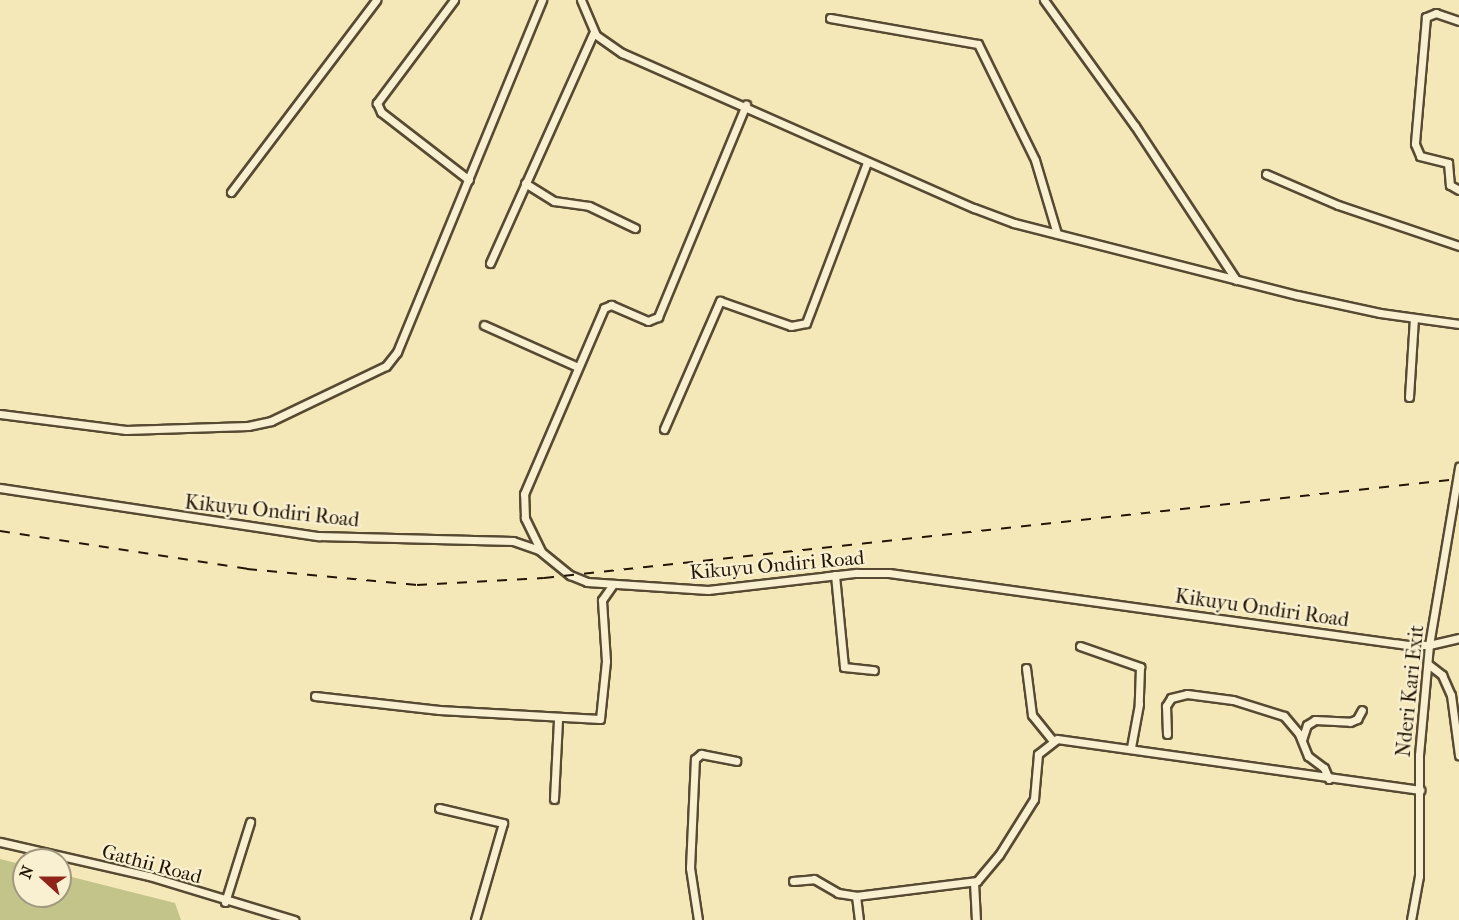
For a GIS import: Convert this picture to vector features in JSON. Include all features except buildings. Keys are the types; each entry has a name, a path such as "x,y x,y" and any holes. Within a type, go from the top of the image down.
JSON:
{"street":[{"path":"231,192 376,0"},
{"path":"454,0 380,97 377,107 469,180"},
{"path":"0,414 126,430 248,426 271,421 376,372 394,359 542,0"},
{"path":"580,0 594,32 622,53 746,105 867,162 974,208 1057,234 1236,280 1414,318 1459,324"},
{"path":"1044,0 1135,126 1236,280"},
{"path":"1459,21 1436,13 1426,17 1415,144 1420,156 1448,163 1450,184 1459,190"},
{"path":"830,18 978,44 1035,160 1057,234"},
{"path":"490,263 594,32"},
{"path":"542,551 525,518 523,500 606,305 648,321 658,317 746,105"},
{"path":"664,429 720,301 791,326 806,323 867,162"},
{"path":"1266,174 1338,205 1459,246"},
{"path":"525,183 555,201 589,206 635,228"},
{"path":"1409,397 1414,318"},
{"path":"484,325 578,367"},
{"name":"Nderi Kari Exit","path":"1411,920 1419,876 1419,741 1429,645 1459,467"},
{"name":"Kikuyu Ondiri Road","path":"0,489 292,533 513,541 542,551 579,580 669,590 726,589 835,575 911,574 974,587 1429,645 1459,638"},
{"path":"835,575 844,667 874,670"},
{"path":"315,696 597,720 603,717 606,661 602,600 613,584"},
{"path":"1080,646 1140,666 1140,699 1131,747"},
{"path":"1428,664 1447,684 1457,722 1459,755"},
{"path":"1026,668 1032,715 1052,740 1131,747 1329,779 1420,790"},
{"path":"1167,734 1166,706 1171,698 1187,694 1216,696 1279,713 1289,720 1302,740 1308,756 1324,768 1329,779"},
{"path":"1302,740 1307,725 1315,720 1350,722 1358,719 1362,710"},
{"path":"554,799 558,718"},
{"path":"793,881 814,879 838,893 856,896 974,882 999,855 1034,799 1038,754 1052,740"},
{"path":"698,920 690,868 695,759 701,754 736,761"},
{"path":"438,808 503,823 475,920"},
{"path":"225,902 250,822"},
{"name":"Gathii Road","path":"0,842 149,876 225,902 294,920"},
{"path":"974,882 976,920"},
{"path":"856,896 859,920"}],"green space":[{"path":"0,859 12,862 12,908 72,908 72,877 175,903 181,920 0,920"}],"railway":[{"path":"0,531 247,569 417,585 544,578 1459,479"}]}
